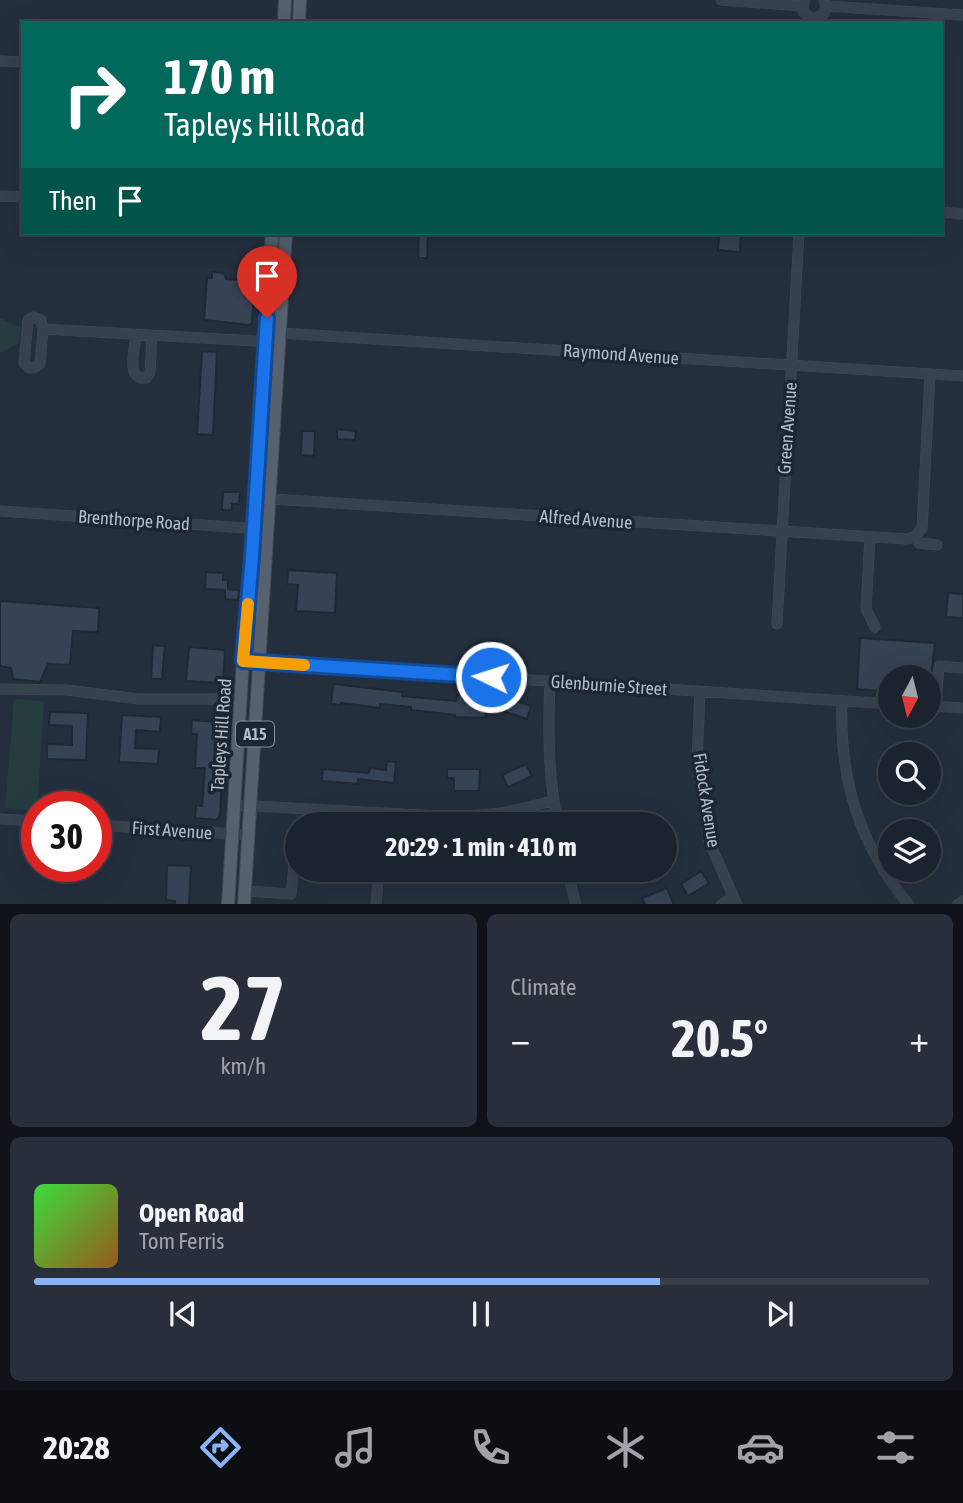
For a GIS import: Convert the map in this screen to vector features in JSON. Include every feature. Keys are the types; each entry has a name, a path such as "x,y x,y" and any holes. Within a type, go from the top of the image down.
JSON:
{"main road":[{"path":"284,21 285,0"},
{"path":"299,21 300,0"},
{"name":"Tapleys Hill Road","path":"263,498 266,341 272,235"},
{"name":"Tapleys Hill Road","path":"245,898 259,662 261,529 280,333 286,235"},
{"name":"Tapleys Hill Road","path":"228,904 243,661 261,529"}],"street":[{"path":"721,0 803,3 807,16 813,21 821,16 825,3 963,15"},
{"path":"0,61 21,62"},
{"path":"0,196 21,197"},
{"path":"943,212 963,214"},
{"name":"Green Avenue","path":"777,624 799,235"},
{"path":"33,317 41,320 43,329 40,364 29,368 24,363 28,320 33,317"},
{"path":"43,329 266,341 280,333"},
{"name":"Raymond Avenue","path":"280,333 963,376"},
{"path":"136,335 133,372 141,379 150,373 152,336"},
{"path":"916,536 922,528 930,374"},
{"name":"Alfred Avenue","path":"263,498 870,537 907,539 916,536 919,543 937,545"},
{"name":"Brenthorpe Road","path":"0,511 261,529"},
{"path":"870,537 866,609 875,627"},
{"name":"Glenburnie Street","path":"243,661 878,703"},
{"path":"942,666 963,668"},
{"path":"550,681 548,728 556,812"},
{"path":"0,689 66,690 139,699 215,699 241,694"},
{"name":"Fidock Avenue","path":"700,691 697,763 709,841 735,901"},
{"path":"842,701 841,733 846,777 862,830 880,864 908,904"},
{"path":"942,707 963,708"},
{"path":"506,812 554,801"},
{"path":"234,805 311,812"},
{"path":"0,820 21,821"},
{"name":"First Avenue","path":"112,826 249,835"},
{"path":"245,898 291,894 292,882"},
{"path":"376,904 378,882"},
{"path":"570,882 576,904"}],"green space":[{"path":"0,318 21,328 19,343 0,353"},
{"path":"14,699 44,701 38,791 21,791 21,810 5,808"}],"building":[{"path":"419,235 428,235 427,258 418,258"},
{"path":"719,235 741,235 740,252 718,250"},
{"path":"212,272 224,273 226,279 241,280 241,274 255,275 252,323 249,325 204,320 207,278 212,278"},
{"path":"202,351 217,352 213,435 197,434"},
{"path":"337,429 356,431 355,440 337,439"},
{"path":"302,431 315,431 314,456 301,455"},
{"path":"223,492 240,492 239,504 232,504 232,510 222,510"},
{"path":"288,570 337,573 335,613 296,611 298,585 287,584"},
{"path":"206,572 223,573 223,580 228,580 228,589 239,590 238,600 225,599 225,590 205,589"},
{"path":"948,593 963,594 963,618 946,617"},
{"path":"0,601 99,608 98,632 73,631 70,665 48,664 40,682 13,679 11,668 0,666"},
{"path":"860,638 935,643 932,665 878,665 878,691 857,689"},
{"path":"153,645 165,646 162,679 151,679"},
{"path":"189,647 225,650 223,683 186,681"},
{"path":"333,684 403,692 402,696 456,701 457,695 487,699 485,718 455,717 411,710 411,707 380,704 380,708 331,704"},
{"path":"502,696 531,706 527,719 497,709"},
{"path":"50,712 88,713 86,760 47,759 47,744 72,745 72,726 49,725"},
{"path":"122,715 161,717 160,732 136,730 135,748 159,749 158,764 119,762"},
{"path":"192,720 219,722 217,747 224,747 220,815 216,820 195,818 196,805 202,806 205,768 195,768 197,734 191,734"},
{"path":"387,761 396,762 394,783 358,779 358,784 322,781 323,769 369,773 370,768 386,770"},
{"path":"526,764 532,776 508,787 502,775"},
{"path":"447,769 480,769 479,791 454,791 454,778 447,778"},
{"path":"167,865 191,866 189,904 175,904 175,901 166,900"},
{"path":"701,871 709,883 688,896 681,884"},
{"path":"667,888 674,904 645,904 642,898"}],"slow traffic":[{"path":"248,604 243,661 304,665"}],"route":[{"path":"267,318 243,661 491,677"}]}
